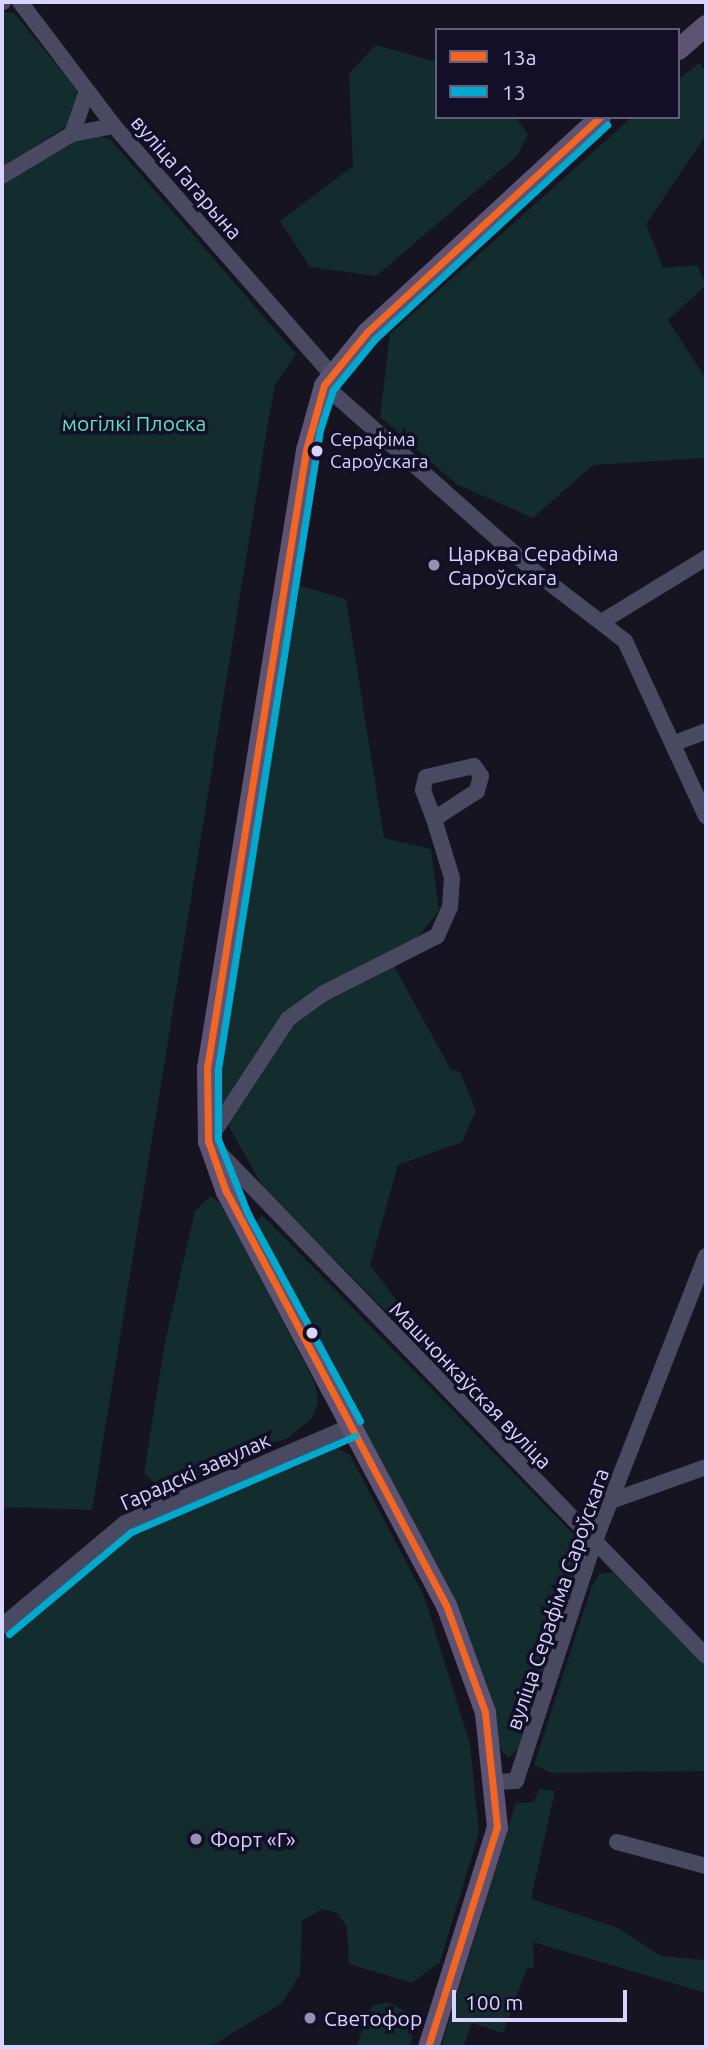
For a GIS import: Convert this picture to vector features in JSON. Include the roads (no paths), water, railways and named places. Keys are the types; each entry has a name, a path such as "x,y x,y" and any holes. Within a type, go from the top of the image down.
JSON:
{"main road":[{"path":"680,47 706,25"},
{"path":"428,2047 488,1867 497,1782 485,1712 461,1636 238,1218 208,1141 209,1054 306,450 328,379 366,332 598,119"}],"street":[{"name":"вуліца Гагарына","path":"20,2 114,126 328,379"},
{"path":"72,134 87,91"},
{"path":"2,176 72,134 114,126"},
{"path":"328,379 539,575 603,621 633,651 706,816"},
{"path":"603,621 706,558"},
{"path":"675,743 706,730"},
{"path":"208,1141 288,1019 324,993 437,936 450,907 452,878 434,819"},
{"name":"Машчонкаўская вуліца","path":"208,1141 706,1656"},
{"name":"вуліца Серафіма Сароўскага","path":"497,1782 516,1781 594,1543 706,1256"},
{"name":"Гарадскі завулак","path":"2,1626 125,1523 351,1426"},
{"path":"611,1501 706,1467"},
{"path":"617,1842 706,1866"}],"place":[{"name":"Серафіма Сароўскага","path":"317,451"},
{"name":"Царква Серафіма Сароўскага","path":"434,565"},
{"name":"Форт «Г»","path":"196,1839"},
{"name":"Светофор","path":"310,2018"}],"park label":[{"name":"могілкі Плоска","path":"134,423"}]}
